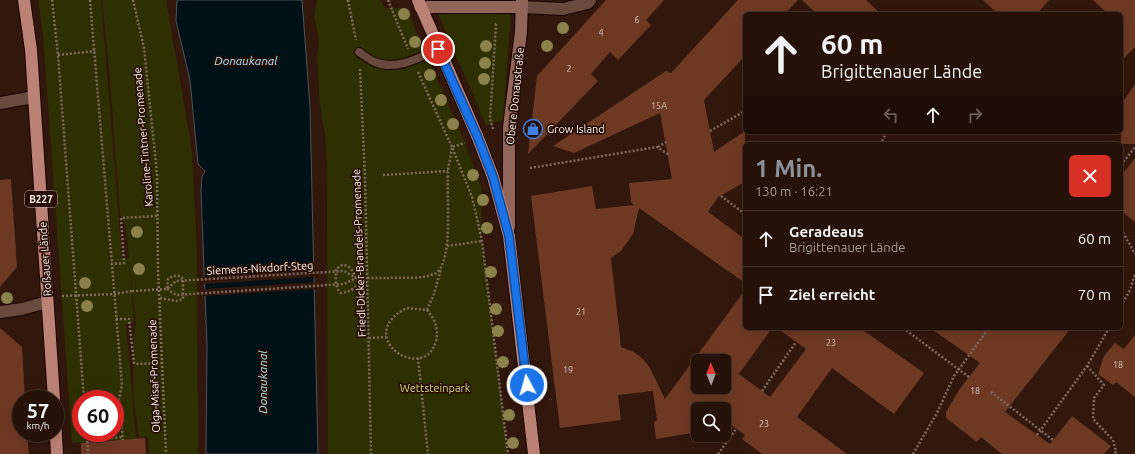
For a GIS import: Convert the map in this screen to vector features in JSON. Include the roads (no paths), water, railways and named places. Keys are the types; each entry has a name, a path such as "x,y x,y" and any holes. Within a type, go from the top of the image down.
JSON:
{"main road":[{"name":"Roßauer Lände","path":"24,0 31,50 53,390"},
{"path":"509,236 493,177 478,138 419,3 522,4"},
{"name":"Obere Donaustraße","path":"522,4 521,32 510,127 509,236 534,454"},
{"path":"56,442 57,454"}],"street":[{"path":"522,4 563,9 588,3 590,0"},
{"path":"0,103 34,97"},
{"path":"0,312 22,309 47,302"}],"lane":[{"path":"359,52 375,62 387,65 413,60 438,49"}],"water":[{"name":"Donaukanal","path":"177,0 302,0 310,107 318,454 206,454 207,346 201,191 202,177 205,171 198,164 190,80 176,21"}],"place":[{"name":"Grow Island","path":"533,129"}],"park label":[{"name":"Wettsteinpark","path":"435,388"}]}
